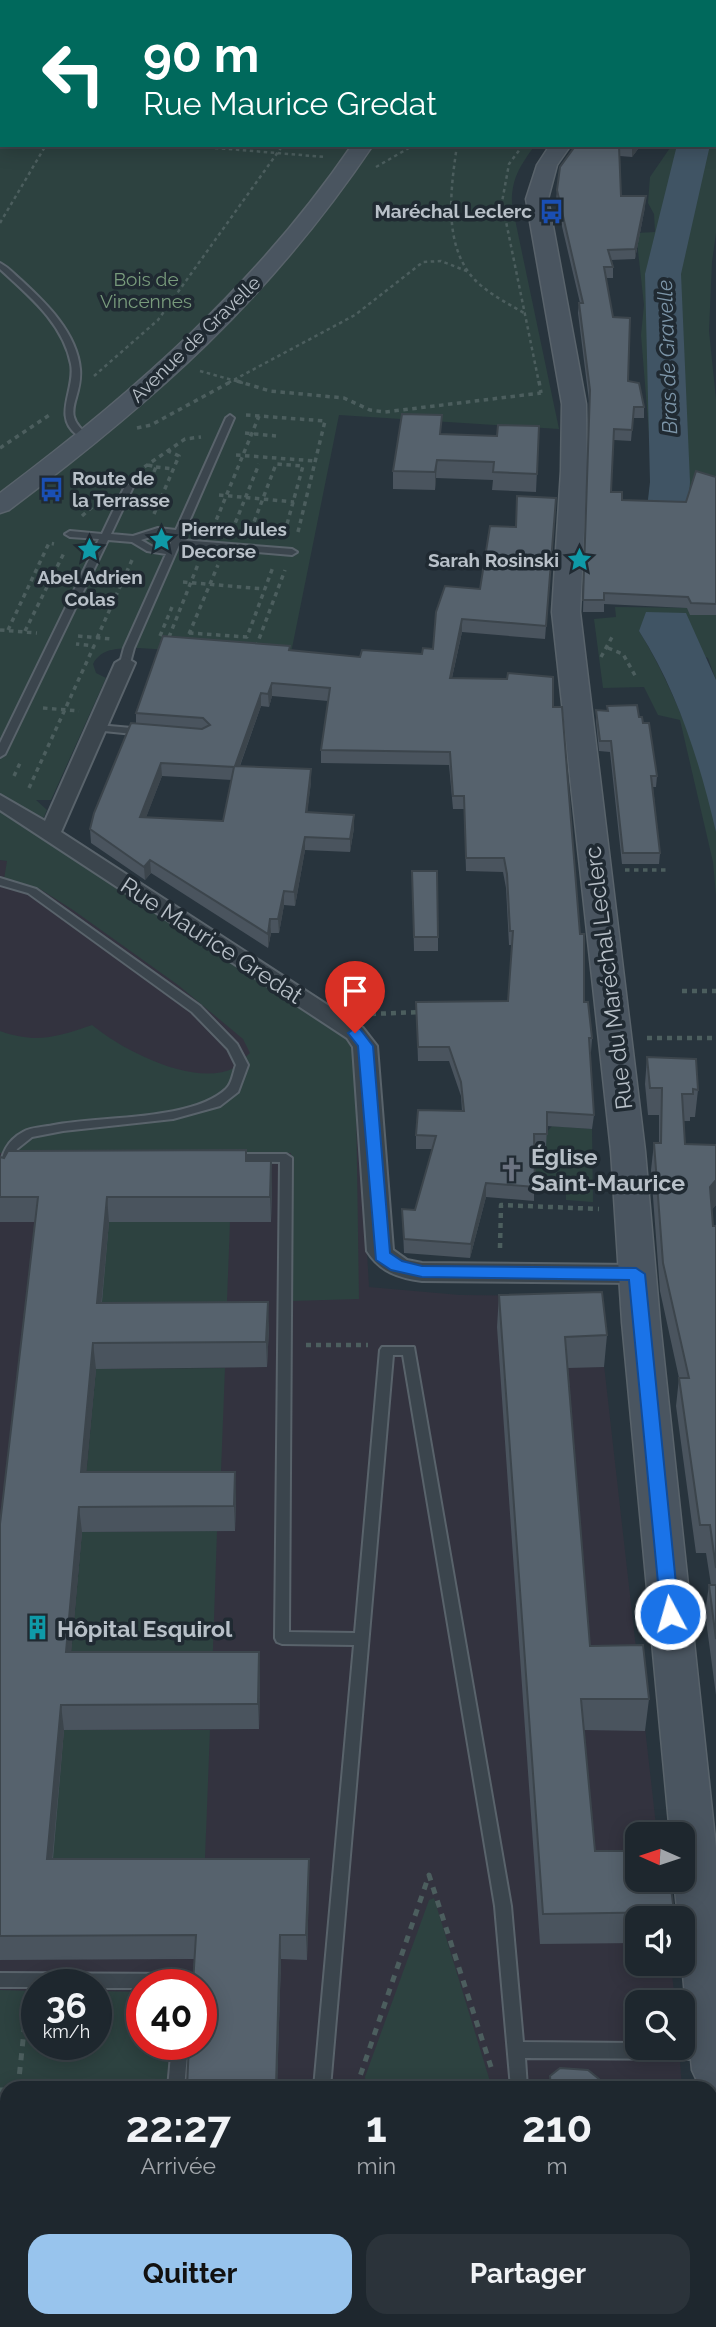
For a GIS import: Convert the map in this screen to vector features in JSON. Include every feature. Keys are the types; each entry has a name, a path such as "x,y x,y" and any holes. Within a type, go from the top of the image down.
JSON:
{"street":[{"name":"Avenue de Gravelle","path":"0,505 88,439 175,364 236,304 328,197 362,147"},
{"name":"Rue du Maréchal Leclerc","path":"560,147 547,165 537,199 574,404 574,471 566,612 616,1037 636,1274 715,2060"},
{"path":"0,801 50,833 125,663"},
{"name":"Rue Maurice Gredat","path":"50,833 355,1033 365,1046 382,1256 409,1270 636,1274"}],"lane":[{"path":"0,265 60,327 76,368 68,422 73,430 88,439"},
{"path":"125,663 135,634 230,418"},
{"path":"0,754 130,487 121,484"},
{"path":"70,534 134,539 158,531 177,542"},
{"path":"134,539 150,549 177,542 292,552"},
{"path":"98,728 155,733"},
{"path":"0,881 32,891 196,1009 233,1047 242,1065 234,1089 216,1103 173,1115 42,1131 21,1139 11,1147 13,1159 3,1177"},
{"path":"216,1158 286,1158 282,1638 361,1639"},
{"path":"323,2081 387,1350 409,1350 503,1906 519,2081"},
{"path":"0,1980 21,1980"},
{"path":"517,2050 715,2060"},
{"path":"177,2081 179,2060"}],"path":[{"path":"0,223 45,147"},
{"path":"216,147 335,158"},
{"path":"0,448 54,412 159,320 282,147"},
{"path":"457,147 450,191 452,222 469,272"},
{"path":"522,147 509,164 502,202 544,406"},
{"path":"124,432 151,425 355,315 423,262 441,261 469,272 525,314"},
{"path":"188,367 270,391 344,398 370,410 385,412 541,393"},
{"path":"230,418 238,415 325,421 292,552 255,649 243,648"},
{"path":"245,433 276,436"},
{"path":"151,522 179,456 168,451"},
{"path":"236,455 315,461"},
{"path":"276,464 279,458"},
{"path":"156,467 174,469"},
{"path":"219,495 294,502"},
{"path":"25,631 68,545 114,548 132,559 97,638"},
{"path":"183,582 264,589"},
{"path":"135,634 176,640"},
{"path":"603,654 612,637"},
{"path":"29,788 94,646 75,643"},
{"path":"608,648 623,654 637,679"},
{"path":"625,870 667,870"},
{"path":"682,991 716,991"},
{"path":"331,1018 423,1012"},
{"path":"616,1037 716,1038"},
{"path":"500,1272 501,1205 593,1208"},
{"path":"284,1345 367,1345 387,1350"},
{"path":"358,2081 429,1875 493,2074"},
{"path":"19,2081 21,2059"}],"shaded area":[{"path":"646,612 686,613 716,680 716,832 686,728 665,678 639,631"},
{"path":"0,860 75,866 356,1055 369,1287 460,1295 587,1296 597,1303 656,1822 625,1822 625,1892 637,1892 637,1906 625,1906 625,1976 672,1976 674,1990 625,1990 625,2060 680,2060 681,2081 0,2081"}],"green space":[{"name":"Bois de Vincennes","path":"0,147 534,147 518,173 513,188 512,205 559,429 339,415 290,658 139,648 107,651 93,664 96,673 106,678 51,800 36,800 47,810 40,826 355,1033 359,1299 291,1301 291,1153 0,1153 0,1031 36,1038 68,1033 92,1025 140,1055 180,1070 200,1073 218,1073 234,1068 250,1053 243,1039 178,985 73,910 40,889 4,879 7,861 0,860"},
{"path":"671,147 716,147 716,233 709,331 716,399 716,571 643,543 652,470 641,335 644,305 636,233 655,232 654,214 648,203 650,177"},
{"path":"615,607 716,608 716,680 708,658 639,631 675,701 705,782 716,831 716,896 713,862 680,720 658,715 644,687 603,688 594,619 616,617"},
{"path":"552,1126 592,1129 593,1202 566,1200 566,1190 534,1189 533,1148"},
{"path":"109,1222 230,1222 226,1327 99,1328"},
{"path":"225,1368 220,1497 84,1498 96,1369"},
{"path":"217,1531 212,1677 69,1677 82,1532"},
{"path":"64,1730 210,1730 204,1884 50,1884"},
{"path":"434,1898 490,2081 365,2081 365,2077 429,1900"},
{"path":"0,1990 21,1991 21,2060 112,2060 112,1991 126,1992 126,2060 169,2060 167,2081 0,2081"}],"building":[{"path":"575,147 619,147 621,196 646,196 635,249 608,250 613,267 604,267 613,317 630,318 628,381 639,383 644,407 634,407 632,430 614,429 611,492 622,492 622,500 686,502 696,471 716,477 716,604 691,603 688,597 604,593 604,600 583,600 590,390 579,303 583,303 557,190 560,167"},
{"path":"402,414 442,415 440,434 497,436 498,425 539,426 537,474 493,472 494,462 437,460 435,472 393,471"},
{"path":"517,496 556,498 546,626 462,619 450,678 507,679 508,673 553,677 553,707 562,707 580,934 584,934 584,1002 588,1002 592,1038 589,1038 594,1115 547,1112 547,1134 534,1134 535,1187 486,1183 471,1244 404,1239 402,1209 415,1210 436,1136 416,1135 418,1110 464,1111 461,1082 449,1047 418,1047 416,1002 508,1001 513,931 510,931 504,858 466,858 464,796 453,796 450,752 321,750 330,688 272,683 268,694 261,693 235,766 311,769 306,812 354,815 350,839 305,837 294,892 284,891 278,919 270,919 268,934 150,860 144,867 90,829 131,723 202,729 210,725 203,718 136,713 163,636 290,646 289,650 360,657 362,650 422,654 423,648 433,649 436,612 445,586 480,589 490,526 516,527","holes":["161,763 234,767 223,821 140,817"]},
{"path":"637,705 643,723 649,723 657,776 651,776 660,853 623,853 611,741 600,741 596,710 608,711 607,706"},
{"path":"412,871 437,871 438,937 414,937"},
{"path":"647,1057 696,1059 698,1090 693,1089 693,1094 682,1094 685,1144 716,1145 716,1180 710,1187 713,1226 716,1226 716,1568 710,1525 700,1525 679,1378 689,1378 663,1263 654,1143 661,1143 662,1088 650,1088"},
{"name":"Hôpital Esquirol","path":"246,1150 246,1161 271,1161 270,1197 107,1197 97,1303 268,1302 266,1342 93,1343 81,1472 235,1472 234,1506 79,1507 66,1652 259,1652 258,1704 61,1705 47,1859 309,1859 306,1935 280,1935 276,2081 187,2081 188,2060 217,2060 217,1969 194,1969 196,1935 0,1936 0,1524 38,1197 0,1197 0,1157 4,1158 8,1151"},
{"path":"602,1292 607,1335 565,1337 590,1646 643,1645 649,1699 581,1699 595,1851 625,1851 625,1892 672,1892 673,1906 625,1906 625,1913 543,1914 499,1295"},
{"path":"709,1585 716,1585 716,1639"},
{"path":"560,2068 588,2070 599,2081 550,2081 550,2076"}],"waterway":[{"name":"Bras de Gravelle","path":"667,573 665,535 670,482 663,274 694,147"}],"place":[{"name":"Maréchal Leclerc","path":"552,211"},
{"name":"Route de la Terrasse","path":"52,489"},
{"name":"Pierre Jules Decorse","path":"161,540"},
{"name":"Abel Adrien Colas","path":"90,549"},
{"name":"Sarah Rosinski","path":"579,560"},
{"name":"Église Saint-Maurice","path":"511,1169"},
{"name":"Hôpital Esquirol","path":"37,1628"}],"route":[{"path":"355,1033 365,1046 382,1256 397,1266 422,1272 636,1274 670,1614"}]}
